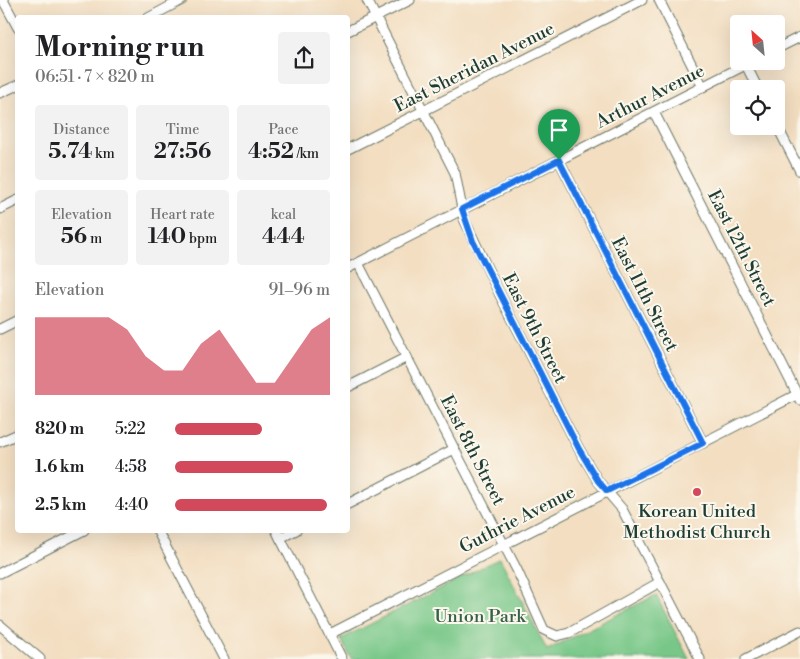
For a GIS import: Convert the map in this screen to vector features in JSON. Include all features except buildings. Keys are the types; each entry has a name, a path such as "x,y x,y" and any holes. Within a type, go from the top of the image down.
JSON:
{"street":[{"path":"3,0 15,22"},
{"path":"154,15 182,0"},
{"name":"East 9th Street","path":"367,0 455,174 462,209 473,241 590,469 622,509 700,659"},
{"path":"350,31 410,0"},
{"name":"East Sheridan Avenue","path":"350,148 642,0"},
{"path":"659,0 703,87"},
{"path":"785,44 800,37"},
{"name":"Arthur Avenue","path":"350,267 736,70"},
{"path":"0,93 15,86"},
{"name":"East 12th Street","path":"654,112 799,396"},
{"path":"782,135 800,171"},
{"name":"East 11th Street","path":"559,160 703,443"},
{"path":"0,210 15,202"},
{"name":"East 8th Street","path":"358,263 503,545 544,630 557,636 569,633 660,582"},
{"path":"0,329 15,322"},
{"path":"350,386 407,357"},
{"name":"Guthrie Avenue","path":"330,634 607,491 799,396"},
{"path":"0,442 15,435"},
{"path":"350,503 454,449"},
{"path":"0,573 78,533"},
{"path":"159,533 224,659"},
{"path":"278,534 342,659"},
{"path":"0,626 40,659"},
{"path":"746,659 800,631"}],"green space":[{"name":"Union Park","path":"500,558 547,650 656,595 689,659 351,659 341,639"}],"place":[{"name":"Korean United Methodist Church","path":"697,492"}],"route":[{"path":"559,160 703,443 607,491 602,487 579,449 473,241 462,209 559,160"}]}
